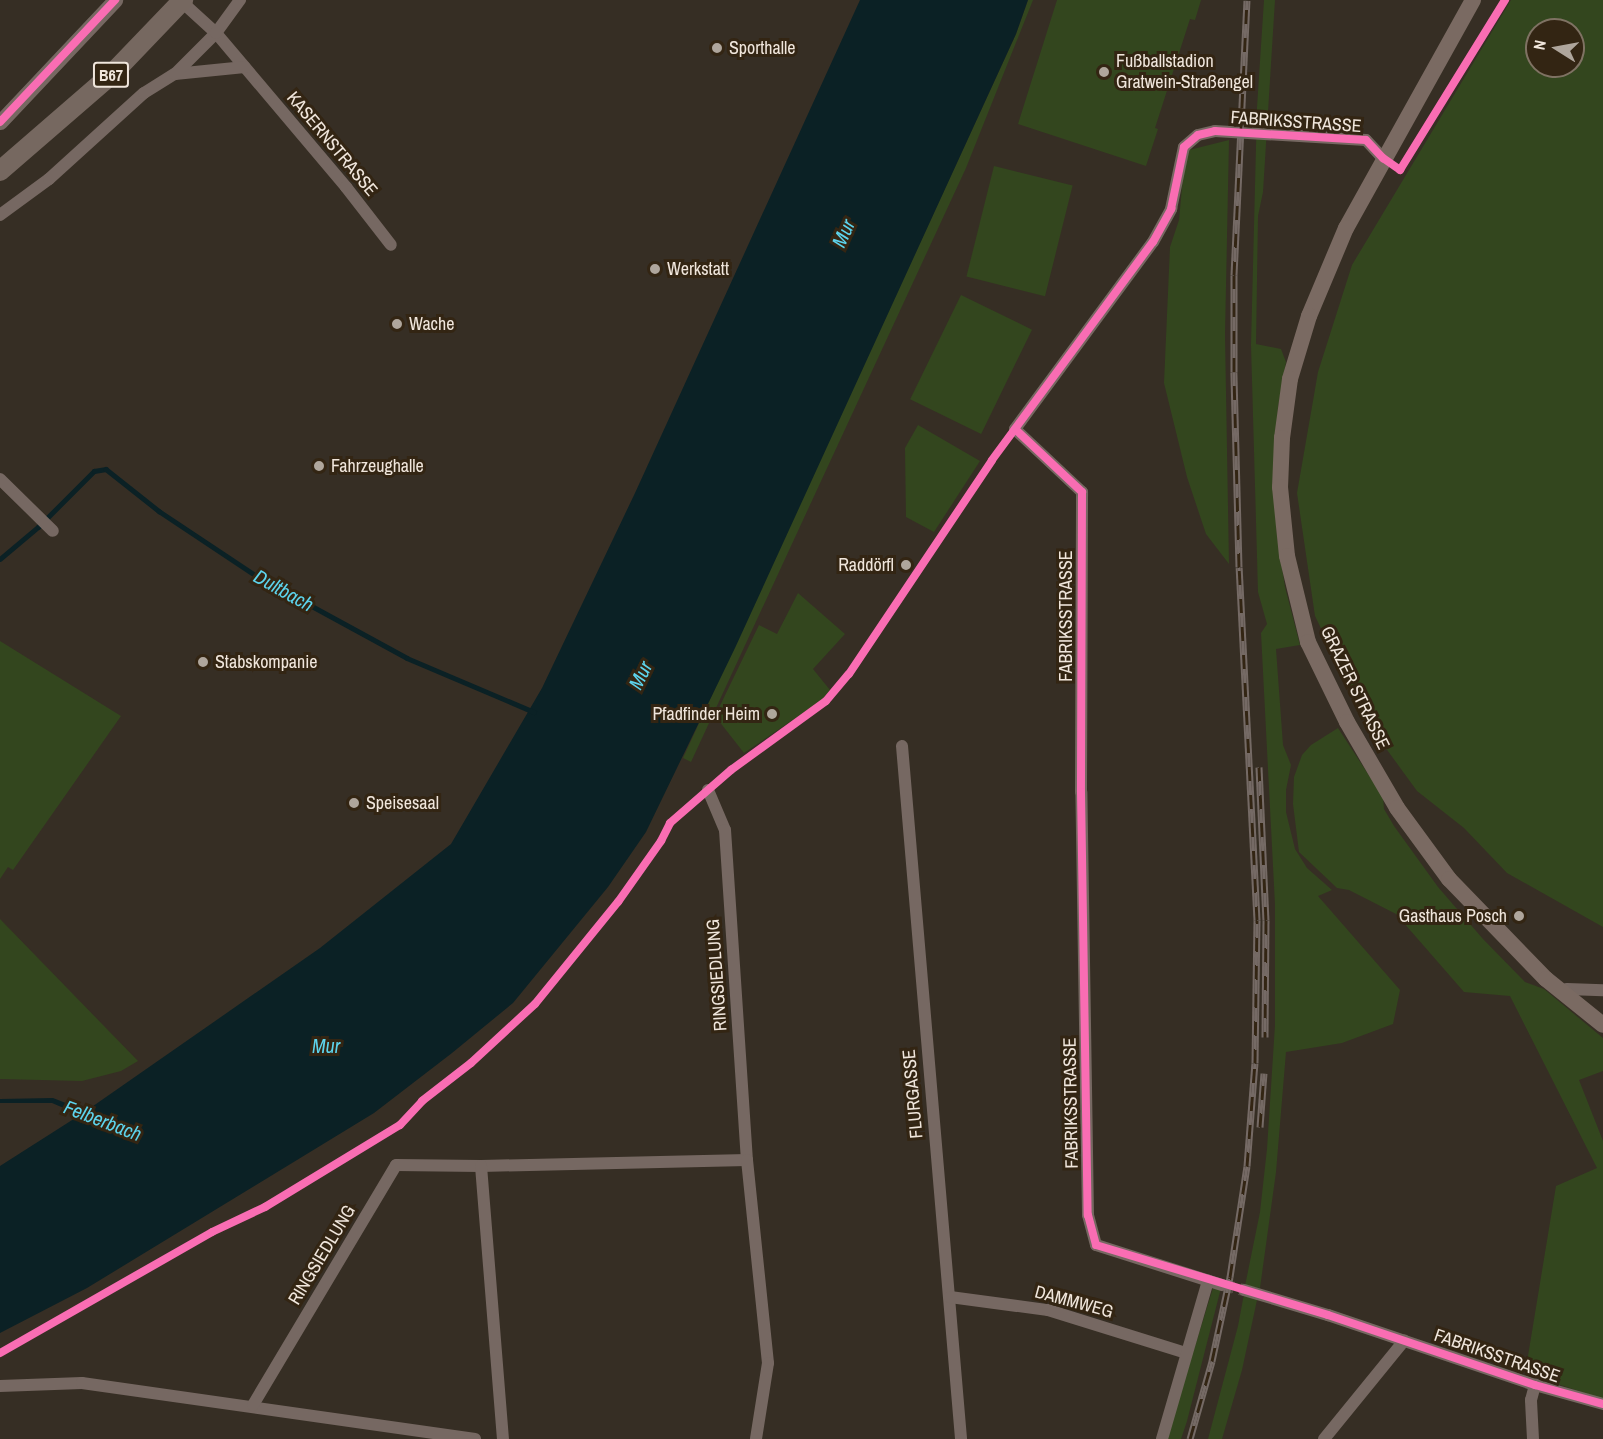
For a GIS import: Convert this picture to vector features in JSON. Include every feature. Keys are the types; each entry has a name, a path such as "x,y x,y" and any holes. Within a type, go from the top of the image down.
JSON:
{"main road":[{"name":"B67","path":"0,171 112,74 182,0"},
{"name":"GRAZER STRASSE","path":"1473,0 1383,158 1328,264 1301,339 1290,379 1282,438 1280,488 1287,556 1308,642 1347,722 1397,808 1449,879 1562,993 1603,1025"}],"street":[{"path":"0,122 115,0"},
{"name":"KASERNSTRASSE","path":"182,0 216,33 245,67 346,187 391,246"},
{"path":"0,215 49,179 144,93 175,74 216,33 240,0"},
{"path":"175,74 245,67"},
{"name":"FABRIKSSTRASSE","path":"1222,1285 1096,1245 1088,1215 1081,792 1082,492 1015,429 1153,242 1170,209 1184,147 1198,135 1215,131 1366,140 1383,158"},
{"path":"0,479 47,526"},
{"name":"FLURGASSE","path":"902,746 961,1439"},
{"name":"RINGSIEDLUNG","path":"708,790 724,830 747,1160 768,1363 756,1439"},
{"path":"1562,993 1567,989 1603,990"},
{"name":"RINGSIEDLUNG","path":"254,1406 396,1165 480,1166 747,1160"},
{"path":"480,1166 503,1439"},
{"path":"1162,1439 1208,1281"},
{"name":"FABRIKSSTRASSE","path":"1244,1290 1534,1385 1603,1404"},
{"name":"DAMMWEG","path":"950,1297 1048,1310 1186,1353"},
{"path":"1324,1439 1404,1341"},
{"path":"0,1386 82,1383 476,1439"},
{"path":"1533,1439 1531,1400 1534,1385"}],"green space":[{"path":"1028,0 1033,0 966,168 691,762 683,758 1016,34"},
{"name":"Fußballstadion Gratwein-Straßengel","path":"1057,0 1201,0 1195,20 1190,19 1155,128 1158,129 1146,166 1018,124"},
{"path":"1264,0 1275,0 1263,192 1258,216 1256,344 1281,349 1286,362 1278,407 1274,495 1277,536 1285,587 1300,645 1276,649 1283,745 1291,765 1286,790 1286,812 1295,849 1307,868 1332,890 1318,896 1400,990 1393,1024 1342,1043 1286,1052 1276,1172 1260,1288 1245,1286 1260,1212 1267,1149 1275,1025 1275,905 1261,633 1267,624 1258,592 1251,345 1257,107"},
{"path":"1511,0 1603,0 1603,927 1507,873 1464,828 1417,791 1366,721 1315,616 1297,493 1318,372 1352,265"},
{"path":"1229,140 1225,335 1229,564 1206,534 1187,477 1164,383 1170,247 1179,220 1184,165 1189,150"},
{"path":"994,166 1073,186 1045,296 966,277"},
{"path":"961,295 1032,330 981,434 910,399"},
{"path":"918,425 980,461 934,532 906,517 905,448"},
{"path":"798,593 845,634 813,669 830,690 822,700 744,753 715,716 759,625 777,634"},
{"path":"0,641 121,716 13,870 8,867 0,879"},
{"path":"1338,728 1383,797 1384,809 1394,826 1438,887 1483,939 1525,982 1544,989 1603,1038 1603,1071 1579,1080 1603,1141 1603,1399 1530,1375 1526,1368 1556,1186 1597,1168 1510,996 1464,992 1396,914 1349,890 1337,888 1299,852 1293,804 1294,777 1302,755 1311,745"},
{"path":"0,919 138,1061 121,1071 82,1081 0,1079"},
{"path":"1213,1288 1221,1288 1187,1421 1181,1439 1166,1439"},
{"path":"1244,1294 1271,1303 1257,1300 1242,1370 1222,1439 1208,1439 1238,1326"}],"water":[{"name":"Mur","path":"860,0 1028,0 1016,34 735,648 646,832 608,887 513,1003 452,1053 374,1113 87,1288 0,1333 0,1166 80,1115 52,1103 0,1103 0,1099 53,1098 86,1111 320,948 451,844 542,688 635,493"}],"waterway":[{"name":"Dultbach","path":"0,559 38,527 94,471 106,469 159,511 255,575 407,658 534,712"}],"tunnel":[{"path":"1222,1285 1244,1290"}],"railway":[{"path":"1190,1439 1212,1361 1230,1277 1247,1166 1255,1063 1257,920 1239,567 1234,372 1234,275 1247,0"},
{"path":"1259,767 1266,920 1265,1037"},
{"path":"1260,1127 1264,1073"}],"cycle path":[{"path":"0,122 115,0"},
{"path":"0,1353 212,1232 265,1207 400,1125 422,1101 471,1063 535,1004 618,902 661,841 670,823 731,770 826,701 849,674 992,460 1153,242 1171,209 1184,147 1198,135 1215,131 1366,140 1383,158 1400,170 1505,0"},
{"path":"1015,429 1082,492 1081,792 1088,1215 1096,1245 1328,1315 1535,1385 1603,1404"}],"place":[{"name":"Sporthalle","path":"717,48"},
{"name":"Fußballstadion Gratwein-Straßengel","path":"1104,72"},
{"name":"Werkstatt","path":"655,269"},
{"name":"Wache","path":"397,324"},
{"name":"Fahrzeughalle","path":"319,466"},
{"name":"Raddörfl","path":"906,565"},
{"name":"Stabskompanie","path":"203,662"},
{"name":"Pfadfinder Heim","path":"772,714"},
{"name":"Speisesaal","path":"354,803"},
{"name":"Gasthaus Posch","path":"1519,916"}],"water label":[{"name":"Felberbach","path":"103,1120"}]}
